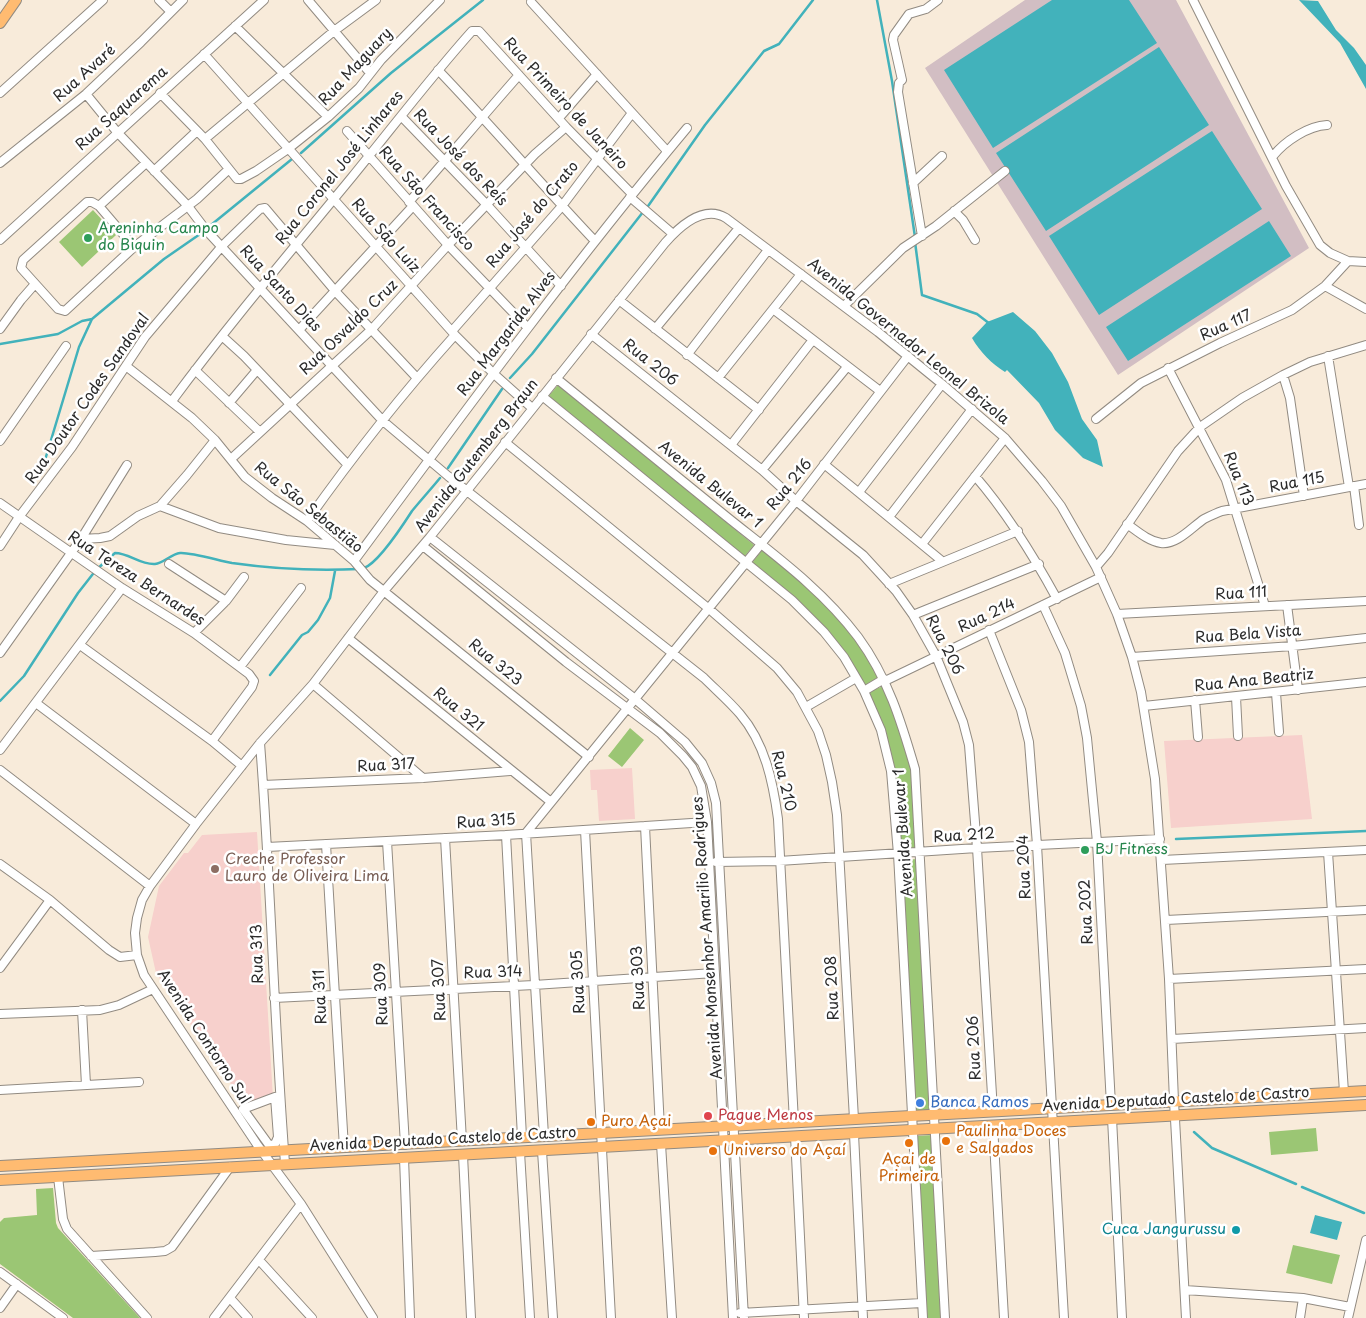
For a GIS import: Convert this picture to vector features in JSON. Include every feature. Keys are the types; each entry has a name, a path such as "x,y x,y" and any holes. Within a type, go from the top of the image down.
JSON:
{"main road":[{"path":"0,23 16,0"},
{"name":"Avenida Deputado Castelo de Castro","path":"0,1166 1366,1091"},
{"path":"1298,1095 1298,1108"},
{"path":"1280,1096 1281,1110"},
{"name":"Avenida Deputado Castelo de Castro","path":"0,1180 1366,1105"}],"street":[{"path":"0,93 103,0"},
{"path":"159,0 171,12"},
{"name":"Rua Avaré","path":"0,163 86,94 183,0"},
{"name":"Rua Saquarema","path":"0,240 264,0"},
{"path":"308,0 370,73"},
{"path":"205,140 334,31 376,0"},
{"name":"Rua Maguary","path":"229,168 238,179 246,178 288,149 328,117 359,88 393,47 440,0"},
{"path":"922,236 898,92 899,82 902,80 893,40 894,35 909,14 926,9 938,0"},
{"path":"1193,0 1273,156 1286,186 1320,245 1330,253 1348,261 1366,262"},
{"path":"531,2 667,151"},
{"path":"235,26 328,117"},
{"name":"Rua Coronel José Linhares","path":"172,401 259,288 369,157 438,70 472,31 479,31"},
{"name":"Rua Primeiro de Janeiro","path":"479,31 631,196 673,234"},
{"name":"Rua São Luiz","path":"204,54 454,333 494,374 532,408"},
{"path":"438,70 595,240"},
{"path":"558,118 597,74"},
{"path":"299,330 336,292 376,246 482,116 519,76"},
{"path":"134,247 99,206 92,202 87,202 23,260 21,268 61,310 65,311 134,247 196,199 229,168 160,93"},
{"name":"Rua Santo Dias","path":"86,94 117,132 187,205 206,230 383,421 467,490"},
{"name":"Rua José do Crato","path":"307,521 347,464 489,289 562,206 632,113"},
{"name":"Rua José dos Reís","path":"401,116 488,206 561,286"},
{"path":"1273,156 1308,128 1327,125"},
{"name":"Rua Osvaldo Cruz","path":"231,459 372,329 448,245 488,206 541,148 566,127"},
{"name":"Rua Margarida Alves","path":"354,561 595,240 686,128"},
{"name":"Rua São Francisco","path":"347,131 448,245 528,328"},
{"path":"154,171 197,132"},
{"path":"913,183 942,156"},
{"path":"99,206 146,163"},
{"path":"844,306 903,248 922,236 1005,171"},
{"name":"Rua Doutor Codes Sandoval","path":"0,546 19,517 72,447 145,337 222,246 260,209 265,208 295,244"},
{"path":"954,211 968,227 975,240"},
{"name":"Avenida Gutemberg Braun","path":"260,743 313,684 384,591 430,537 673,234 686,222 701,215 722,215 729,220"},
{"name":"Avenida Governador Leonel Brizola","path":"729,220 908,356 1005,438 1061,506 1096,567 1117,614 1132,656 1144,706 1156,779 1166,920 1186,1318"},
{"path":"654,329 739,228"},
{"path":"295,244 336,292 417,378"},
{"path":"688,354 768,250"},
{"name":"Rua 117","path":"1096,419 1131,390 1168,368 1292,310 1325,286 1348,261"},
{"path":"718,378 801,274"},
{"path":"0,329 35,284"},
{"path":"1325,286 1366,308"},
{"path":"619,300 759,410"},
{"path":"772,309 880,391"},
{"name":"Rua 206","path":"591,334 731,444 863,555 913,615 936,656 952,691 965,730 971,762 978,848 993,1111"},
{"path":"222,336 258,370 347,464"},
{"path":"731,444 812,341"},
{"path":"1096,567 1178,451 1200,428 1242,398 1283,375 1310,362 1366,345"},
{"path":"0,441 66,346"},
{"name":"Rua 216","path":"526,833 796,500 908,356"},
{"path":"1328,356 1359,525"},
{"name":"Rua São Sebastião","path":"126,366 172,401 215,440 245,477 307,521 354,561 370,580 384,591"},
{"path":"762,470 847,366"},
{"name":"Rua 113","path":"1168,368 1226,480 1265,606"},
{"path":"195,370 260,432"},
{"path":"229,403 258,370"},
{"path":"1283,375 1290,398 1304,496"},
{"name":"Avenida Bulevar 1","path":"556,378 760,544 834,607 859,639 885,680 900,717 915,769 945,1318"},
{"path":"859,492 942,384"},
{"name":"Avenida Bulevar 1","path":"542,396 797,605 815,622 844,658 864,690 880,730 891,771 898,854 923,1318"},
{"path":"890,517 972,409"},
{"path":"922,544 1005,438"},
{"path":"81,539 110,536 138,516 160,506 215,440"},
{"path":"505,442 708,608 777,668 797,692 818,731 826,755 836,807 839,856"},
{"path":"824,464 942,561"},
{"path":"0,653 71,554 127,465"},
{"path":"975,476 995,499 1018,531 1039,564 1057,599"},
{"name":"Rua 115","path":"1127,524 1151,540 1168,543 1176,540 1210,516 1235,508 1366,484"},
{"name":"Rua 210","path":"467,490 672,651 726,699 752,731 767,765 775,796 778,819 794,1122"},
{"name":"Rua Tereza Bernardes","path":"0,503 71,554 194,633 250,674 254,681 252,687 212,741"},
{"path":"160,506 219,528 286,540 335,545"},
{"path":"889,584 1018,531"},
{"name":"Avenida Monsenhor Amarilio Rodrigues","path":"430,537 685,742 702,763 711,783 716,803 720,862 728,1126 724,1139 733,1316"},
{"name":"Avenida Monsenhor Amarilio Rodrigues","path":"422,546 559,656 660,733 692,767 701,786 707,822 714,973 728,1126 735,1139 744,1316"},
{"path":"169,564 226,601"},
{"path":"913,615 1039,564"},
{"path":"194,633 226,601 244,577"},
{"name":"Rua 214","path":"864,690 1101,577"},
{"path":"0,750 122,588"},
{"path":"240,667 300,588"},
{"name":"Rua 323","path":"384,591 589,757"},
{"name":"Rua 111","path":"1117,614 1366,602"},
{"name":"Rua 202","path":"1043,605 1064,653 1081,706 1087,738 1097,842 1111,1105"},
{"path":"1287,605 1298,690"},
{"name":"Rua 204","path":"990,630 1021,710 1027,735 1038,845 1064,1318"},
{"name":"Rua 321","path":"348,638 510,771 551,802"},
{"name":"Rua Bela Vista","path":"1132,656 1293,646 1366,638"},
{"path":"80,645 212,741 242,766"},
{"path":"806,707 856,678"},
{"name":"Rua Ana Beatriz","path":"1144,706 1366,682"},
{"path":"313,684 423,778"},
{"path":"1276,692 1279,732"},
{"path":"1236,697 1238,736"},
{"path":"1196,700 1198,737"},
{"path":"36,703 196,824"},
{"name":"Avenida Contorno Sul","path":"260,743 150,886 142,900 136,918 137,955 144,974 153,989 263,1152 301,1204 373,1318"},
{"name":"Rua 313","path":"260,743 285,1164"},
{"path":"0,770 150,886"},
{"name":"Rua 317","path":"263,786 423,778 510,771"},
{"name":"Rua 315","path":"267,847 506,835 707,822"},
{"name":"Rua 303","path":"645,826 660,1129"},
{"name":"Rua 305","path":"586,830 601,1147"},
{"path":"526,833 544,1136"},
{"path":"506,835 522,1137"},
{"name":"Rua 307","path":"445,838 462,1141"},
{"name":"Rua 212","path":"709,863 779,861 839,856 1160,839"},
{"name":"Rua 309","path":"387,841 405,1145"},
{"name":"Rua 311","path":"326,844 344,1148"},
{"path":"1162,860 1366,850"},
{"path":"1328,852 1344,1092"},
{"name":"Rua 208","path":"839,856 854,1119"},
{"path":"0,864 50,900 114,954 120,956 137,955"},
{"path":"0,968 3,959 50,900"},
{"path":"1166,920 1366,910"},
{"path":"1169,979 1366,969"},
{"name":"Rua 314","path":"274,998 534,985 714,973"},
{"path":"0,1014 111,1008 153,989"},
{"path":"82,1010 86,1085"},
{"path":"1172,1039 1366,1028"},
{"path":"0,1090 139,1082"},
{"path":"275,1097 278,1137 275,1144 269,1145 264,1140 243,1109 246,1108 275,1097"},
{"path":"1112,1118 1122,1318"},
{"path":"993,1125 1004,1318"},
{"path":"854,1134 863,1318"},
{"path":"795,1136 804,1314"},
{"path":"661,1144 672,1318"},
{"path":"601,1147 611,1318"},
{"path":"542,1151 553,1318"},
{"path":"520,1152 530,1318"},
{"path":"463,1155 471,1318"},
{"path":"404,1158 410,1318"},
{"path":"91,1256 166,1251 172,1247 230,1167"},
{"path":"58,1177 62,1219 67,1229 147,1318"},
{"path":"214,1318 301,1204"},
{"path":"728,1210 739,1209"},
{"path":"1348,1318 1366,1240"},
{"path":"258,1260 312,1318"},
{"path":"0,1272 63,1318"},
{"path":"0,1308 16,1284"},
{"path":"1185,1290 1303,1298 1350,1308"},
{"path":"230,1298 248,1318"},
{"path":"1300,1318 1303,1298"},
{"path":"733,1316 804,1314 862,1306 922,1303"}],"shaded area":[{"path":"1025,0 1176,0 1309,248 1118,375 925,68"},
{"path":"1302,735 1312,819 1171,828 1164,741"},
{"path":"632,768 635,819 599,821 597,790 591,790 590,770"},
{"path":"257,832 273,1098 247,1108 156,973 148,937 159,886 184,853 188,853 202,835"}],"green space":[{"name":"Areninha Campo do Biquin","path":"93,210 116,235 82,267 59,242"},
{"path":"558,385 754,545 744,557 547,398"},
{"path":"762,550 800,580 827,605 853,636 879,677 865,685 842,649 829,633 800,604 752,563"},
{"path":"883,686 898,723 911,770 917,848 901,848 896,775 883,728 869,692"},
{"path":"630,728 644,740 622,767 608,756"},
{"path":"917,859 930,1111 915,1112 902,860"},
{"path":"1316,1128 1318,1151 1271,1155 1269,1132"},
{"path":"932,1135 943,1318 927,1318 917,1136"},
{"path":"53,1188 58,1228 140,1318 73,1318 0,1264 0,1222 4,1218 37,1215 36,1189"},
{"path":"1293,1245 1340,1255 1332,1284 1286,1273"}],"water":[{"path":"1052,0 1129,0 1157,43 993,148 944,70"},
{"path":"1299,0 1318,1 1336,30 1354,48 1366,65 1366,89 1340,43"},
{"path":"1159,47 1209,125 1046,231 996,153"},
{"path":"1212,131 1262,209 1099,315 1049,236"},
{"path":"1269,221 1291,256 1128,361 1106,327"},
{"path":"1013,312 1035,331 1052,353 1068,382 1082,419 1097,440 1103,467 1083,458 1055,430 1039,403 1007,370 1005,372 995,365 972,338 987,322"},
{"path":"1315,1215 1342,1222 1337,1240 1310,1233"}],"waterway":[{"path":"301,153 391,73 483,0"},
{"path":"646,209 705,125 764,51 779,44 813,0"},
{"path":"877,0 892,81 915,237"},
{"path":"211,225 292,159"},
{"path":"510,378 532,354 643,212"},
{"path":"0,344 58,334 82,321 92,319 164,259 203,232"},
{"path":"915,242 922,295 977,314 990,324"},
{"path":"42,470 79,347 92,319"},
{"path":"448,468 502,389"},
{"path":"364,568 370,565 383,551 412,511 440,478"},
{"path":"0,701 24,676 78,593 96,570 115,553 150,564 185,553 232,563 264,567 311,570 359,569"},
{"path":"270,675 302,635 308,632 318,620 330,598 335,571"},
{"path":"1176,839 1366,831"},
{"path":"1194,1132 1212,1148 1296,1184"},
{"path":"1302,1187 1364,1213"}],"place":[{"name":"Areninha Campo do Biquin","path":"88,238"},
{"name":"BJ Fitness","path":"1085,850"},
{"name":"Creche Professor Lauro de Oliveira Lima","path":"215,869"},
{"name":"Banca Ramos","path":"920,1103"},
{"name":"Pague Menos","path":"708,1116"},
{"name":"Puro Açai","path":"591,1122"},
{"name":"Paulinha Doces e Salgados","path":"946,1141"},
{"name":"Açai de Primeira","path":"909,1143"},
{"name":"Universo do Açaí","path":"713,1151"},
{"name":"Cuca Jangurussu","path":"1236,1230"}]}
